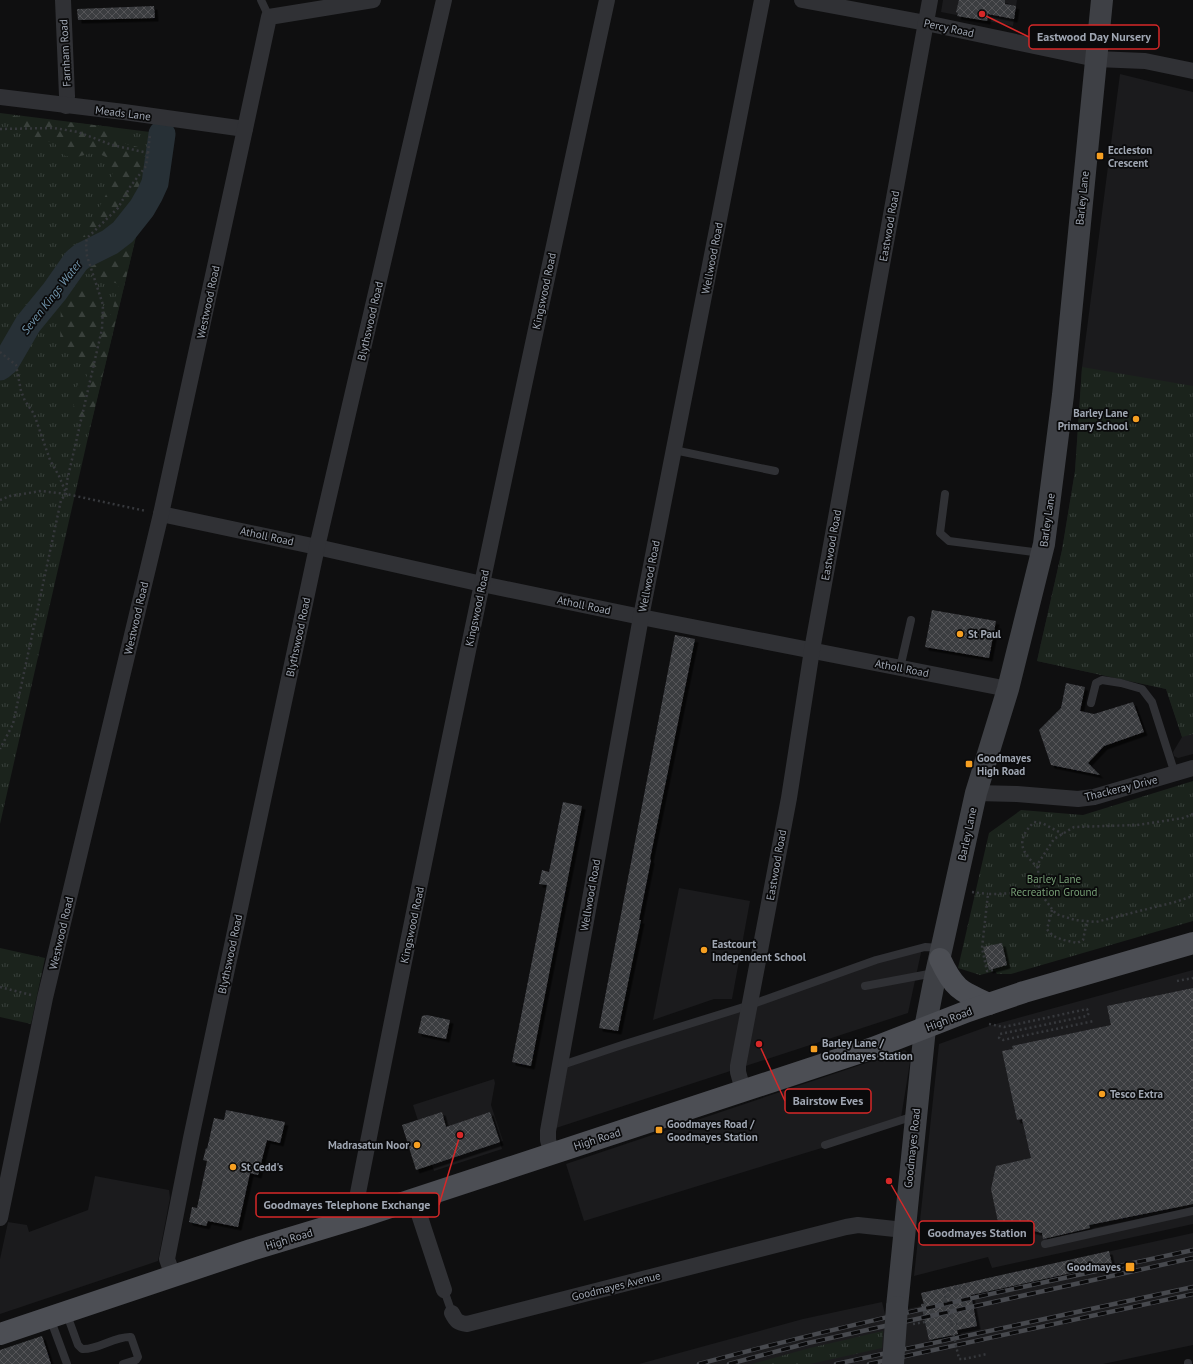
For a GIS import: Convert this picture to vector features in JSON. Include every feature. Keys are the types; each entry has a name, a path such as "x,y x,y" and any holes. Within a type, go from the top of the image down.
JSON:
{"main road":[{"name":"Barley Lane","path":"925,1028 976,793 1008,689 1044,544 1063,395 1102,0"},
{"name":"High Road","path":"0,1334 251,1250 360,1217 873,1048 925,1028 988,1013 1024,992 1193,943"},
{"path":"939,960 949,978 957,987 988,1013"},
{"name":"Goodmayes Road","path":"893,1364 904,1230 925,1028"}],"street":[{"name":"Farnham Road","path":"63,0 67,96 66,106"},
{"path":"269,17 373,0"},
{"name":"Blythswood Road","path":"173,1276 167,1259 191,1138 317,547 444,0"},
{"name":"Kingswood Road","path":"360,1217 358,1192 482,584 606,0"},
{"name":"Wellwood Road","path":"552,1154 548,1140 548,1131 559,1066 641,617 762,0"},
{"name":"Percy Road","path":"802,0 926,23 1096,59"},
{"name":"Eastwood Road","path":"743,1090 738,1072 738,1066 789,798 812,650 930,0"},
{"name":"Westwood Road","path":"0,1218 46,998 161,514 269,17"},
{"path":"1096,59 1145,61 1193,71"},
{"name":"Meads Lane","path":"0,97 124,112 245,130"},
{"name":"Atholl Road","path":"161,514 641,617 1008,689"},
{"name":"Thackeray Drive","path":"976,793 1017,794 1078,799 1094,797 1193,768"},
{"name":"Goodmayes Avenue","path":"414,1199 444,1290"},
{"name":"Goodmayes Avenue","path":"452,1313 455,1320 459,1323 467,1324 846,1227 858,1226 904,1230"}],"lane":[{"path":"261,0 269,17"},
{"path":"674,450 776,471"},
{"path":"945,494 940,532 950,541 1042,554"},
{"path":"900,668 910,620"},
{"path":"1092,704 1096,683 1102,680 1121,683 1142,689 1152,702 1175,774"},
{"path":"559,1066 750,1005 876,960 915,948 925,946 939,960 865,986"},
{"path":"825,1145 916,1116"},
{"path":"1045,1244 1193,1212"},
{"name":"Goodmayes Avenue","path":"444,1290 452,1313"},
{"path":"58,1314 67,1364"},
{"path":"58,1314 82,1349 92,1348 125,1337 131,1337 138,1357 136,1360 123,1364"}],"path":[{"path":"0,129 54,128 78,132 112,145 148,152"},
{"path":"0,750 13,724 61,500 66,494 67,480 102,329 103,305 87,256 87,238 118,208 130,187 146,166 150,135"},
{"path":"0,353 16,365 21,391 25,401 34,414 50,460 59,476 66,494"},
{"path":"0,500 10,496 40,491 66,494 161,514"},
{"path":"1193,814 1183,818 1137,825 1074,827 1054,839 1038,862 1039,888 1044,898 1056,914 1075,920 1096,922 1193,896"},
{"path":"1038,868 1026,856 1022,842 1026,830 1034,822 1042,823 1063,834"},
{"path":"993,970 987,971 982,948 988,894 1012,894 1039,888"},
{"path":"1052,909 1047,929 1050,934 1057,938 1077,943 1083,940 1087,922"},
{"path":"1177,981 1193,978"},
{"path":"0,987 46,998"},
{"path":"988,1013 1004,1027 1088,1009 1089,1013 1087,1016 1000,1034 1000,1038 1003,1040 1094,1021"},
{"path":"969,1285 944,1291 959,1360 987,1354"},
{"path":"952,1325 976,1320"}],"shaded area":[{"path":"943,0 1017,0 1013,26 941,12"},
{"name":"Barley Lane Primary School","path":"1120,74 1193,92 1193,754 1178,758 1174,756 1173,752 1182,737 1166,689 1037,661 1062,550 1075,471 1082,367"},
{"name":"Eastcourt Independent School","path":"679,888 750,901 732,999 714,999 653,1020"},
{"path":"922,948 908,1013 556,1128 567,1061"},
{"path":"1193,970 1193,1224 992,1268 988,1257 914,1276 939,1044 992,1025"},
{"path":"905,1050 911,1056 900,1124 584,1221 566,1164"},
{"path":"494,1079 495,1083 491,1105 503,1141 500,1142 502,1149 434,1171 413,1105"},
{"path":"95,1176 169,1190 170,1198 158,1261 0,1314 0,1259 8,1222 27,1225 29,1232 88,1210"},
{"path":"1193,1233 1193,1345 1103,1364 639,1364 803,1319 882,1302 885,1314 921,1306 923,1303 921,1293"}],"green space":[{"path":"0,113 158,133 144,215 139,224 89,433 0,824"},
{"path":"12,116 112,127 126,144 138,147 155,148 144,215 139,224 90,428 84,428 73,410 77,386 87,376 83,361 60,348 61,299 74,283 81,282 86,285 111,315 119,284 100,279 87,273 80,265 77,248 108,191 113,171 106,157 95,152 77,157 65,156 54,143 37,143 21,126 7,119"},
{"path":"1082,367 1193,386 1193,734 1182,737 1166,689 1037,661 1062,550 1075,471"},
{"name":"Barley Lane Recreation Ground","path":"1193,781 1193,921 1011,974 997,974 995,971 980,975 958,968 989,833 1021,810 1083,815"},
{"path":"0,948 45,958 31,1024 0,1017"},
{"path":"883,1331 882,1348 810,1364 752,1364 810,1348"}],"building":[{"path":"959,0 1005,0 1005,4 1016,6 1014,19 988,14 987,21 957,16 958,13 956,12"},
{"path":"154,6 155,18 78,20 77,9"},
{"name":"St Paul","path":"932,610 996,621 989,658 925,647"},
{"path":"675,635 695,639 650,859 639,920 641,920 618,1031 599,1028"},
{"path":"1066,683 1085,687 1080,711 1094,714 1133,702 1144,732 1104,746 1088,763 1100,775 1051,765 1039,730 1061,708"},
{"path":"563,802 582,806 531,1066 512,1062 547,885 539,884 542,870 549,872"},
{"path":"1002,943 1007,965 989,970 983,947"},
{"name":"Tesco Extra","path":"1193,988 1193,1204 1089,1225 1090,1228 1043,1239 1042,1233 998,1222 991,1189 996,1166 1031,1158 1022,1119 1017,1120 1002,1051 1013,1049 1012,1046 1111,1025 1107,1006"},
{"path":"427,1015 450,1020 446,1039 418,1033 422,1016"},
{"name":"St Cedd's","path":"226,1110 285,1122 280,1143 267,1140 258,1175 250,1173 238,1227 208,1221 206,1226 189,1222 192,1207 197,1208 207,1161 203,1160 214,1118 224,1120"},
{"path":"442,1112 446,1127 490,1112 500,1142 416,1170 402,1125"},
{"path":"1109,1251 1112,1264 971,1295 977,1326 957,1330 958,1334 929,1340 921,1304 924,1304 921,1293"},
{"path":"42,1336 51,1364 0,1364 0,1350"}],"waterway":[{"name":"Seven Kings Water","path":"0,367 6,362 28,324 55,291 76,261 82,256 110,242 123,232 142,208 155,183 162,134"}],"railway":[{"path":"699,1364 883,1318 1193,1250"},
{"path":"729,1364 808,1343 1193,1258"},
{"path":"836,1364 1193,1287"},
{"path":"869,1364 1193,1294"}],"place":[{"name":"Eastwood Day Nursery","path":"982,14"},
{"name":"Eccleston Crescent","path":"1100,156"},
{"name":"Barley Lane Primary School","path":"1136,419"},
{"name":"St Paul","path":"960,634"},
{"name":"Goodmayes High Road","path":"969,764"},
{"name":"Eastcourt Independent School","path":"704,950"},
{"name":"Bairstow Eves","path":"759,1044"},
{"name":"Barley Lane / Goodmayes Station","path":"814,1049"},
{"name":"Tesco Extra","path":"1102,1094"},
{"name":"Goodmayes Road / Goodmayes Station","path":"659,1130"},
{"name":"Goodmayes Telephone Exchange","path":"460,1135"},
{"name":"Madrasatun Noor","path":"417,1145"},
{"name":"St Cedd's","path":"233,1167"},
{"name":"Goodmayes Station","path":"889,1181"},
{"name":"Goodmayes","path":"1130,1267"}]}
